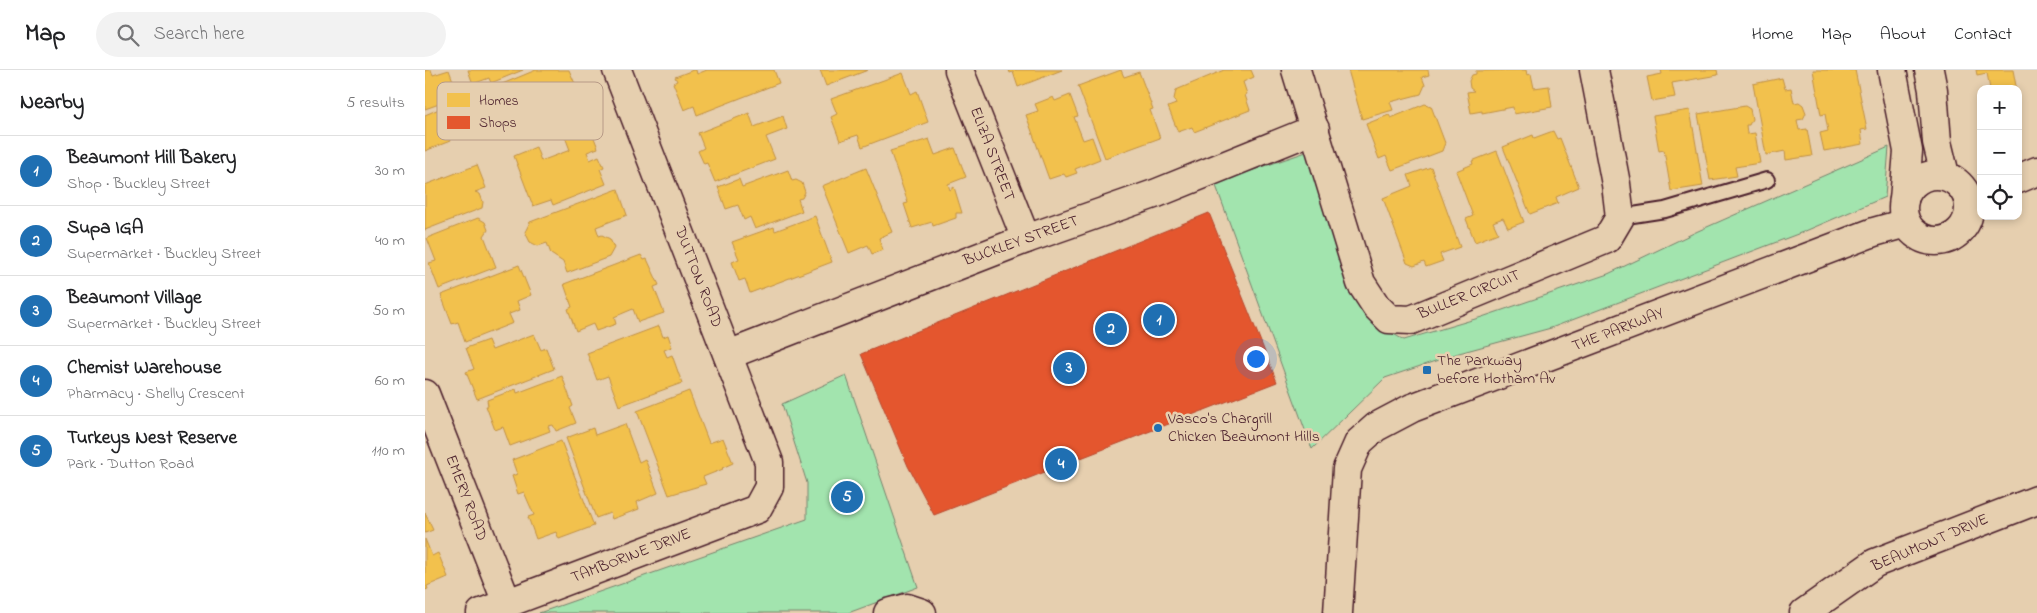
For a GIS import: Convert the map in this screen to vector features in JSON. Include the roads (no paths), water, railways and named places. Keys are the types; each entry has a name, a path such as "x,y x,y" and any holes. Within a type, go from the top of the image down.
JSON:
{"street":[{"name":"DUTTON ROAD","path":"617,70 769,462 769,487"},
{"name":"ELIZA STREET","path":"959,70 1026,239"},
{"name":"BULLER CIRCUIT","path":"1296,70 1361,283 1376,306 1389,319 1411,320 1607,239 1620,217"},
{"path":"1594,70 1616,184 1620,217"},
{"path":"1893,70 1909,151 1905,212 1912,232 1921,238 1931,241 1953,237 1967,221 1975,197 1945,176 1934,174 1914,182 1907,191 1905,212"},
{"path":"1929,70 1933,90 1937,142 1945,176"},
{"name":"BUCKLEY STREET","path":"728,355 1026,239 1157,193 1315,129"},
{"path":"2022,177 2037,171"},
{"name":"THE PARKWAY","path":"1338,613 1347,469 1359,442 1376,427 1412,408 1874,232 1905,212"},
{"name":"EMERY ROAD","path":"425,394 507,603"},
{"name":"TAMBORINE DRIVE","path":"481,613 757,509 769,487"},
{"name":"BEAUMONT DRIVE","path":"1804,613 1875,563 2037,500"},
{"path":"888,613 907,608 922,613"}],"lane":[{"path":"1620,217 1665,210 1767,180"}],"place":[{"name":"Beaumont Hill Bakery","path":"1159,320"},
{"name":"Supa IGA","path":"1111,329"},
{"name":"Beaumont Village","path":"1069,368"},
{"name":"The Parkway before Hotham Av","path":"1427,370"},
{"name":"Vasco's Chargrill Chicken Beaumont Hills","path":"1158,428"},
{"name":"Chemist Warehouse","path":"1061,464"},
{"name":"Turkeys Nest Reserve","path":"847,497"}]}
